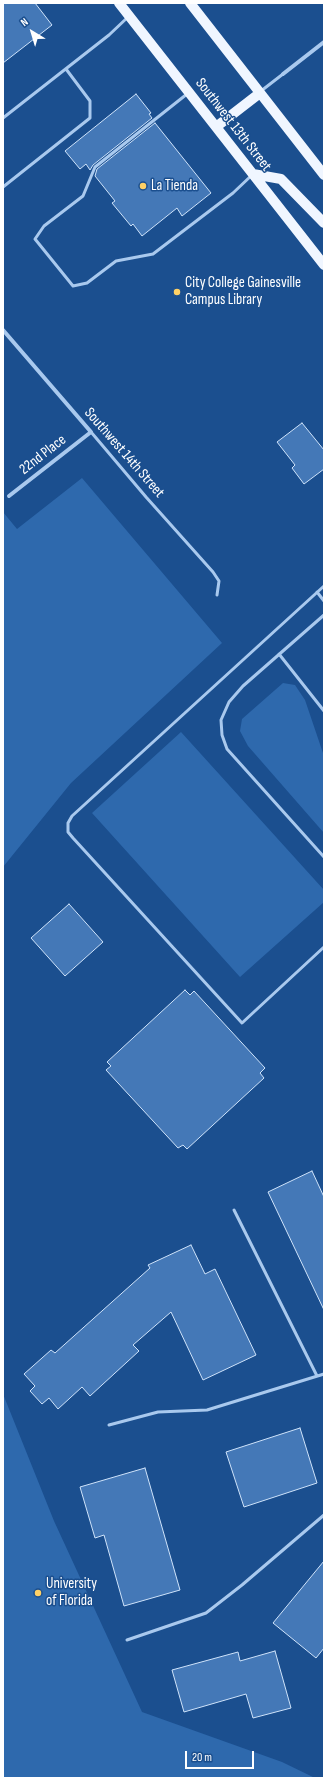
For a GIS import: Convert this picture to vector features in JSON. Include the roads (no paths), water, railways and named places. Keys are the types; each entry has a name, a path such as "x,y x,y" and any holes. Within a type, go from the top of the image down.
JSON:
{"main road":[{"name":"Southwest 13th Street","path":"119,3 324,265"},
{"path":"190,3 324,175"},
{"path":"216,127 260,93"},
{"path":"253,174 281,179 324,223"}],"street":[{"path":"283,74 324,42"},
{"name":"Southwest 14th Street","path":"3,330 91,432"},
{"name":"22nd Place","path":"9,496 91,432"}],"lane":[{"path":"3,118 109,35 129,16"},
{"path":"3,187 90,118 90,101 66,69"},
{"path":"260,93 283,74"},
{"path":"189,92 95,167 83,196 44,226 34,239 73,286 87,283 116,261 153,254 233,193 253,174"},
{"name":"Southwest 14th Street","path":"91,432 146,497 213,572 219,581 217,595"},
{"path":"324,586 72,816 68,823 68,832 242,1023 324,948"},
{"path":"318,592 324,601"},
{"path":"324,615 243,686 229,702 222,720 222,735 227,749 324,857"},
{"path":"279,654 324,711"},
{"path":"234,1210 317,1376"},
{"path":"109,1425 158,1412 207,1410 324,1374"},
{"path":"127,1640 206,1613 242,1585 324,1515"}],"place":[{"name":"La Tienda","path":"143,186"},
{"name":"City College Gainesville Campus Library","path":"177,292"},
{"name":"University of Florida","path":"38,1593"}]}
